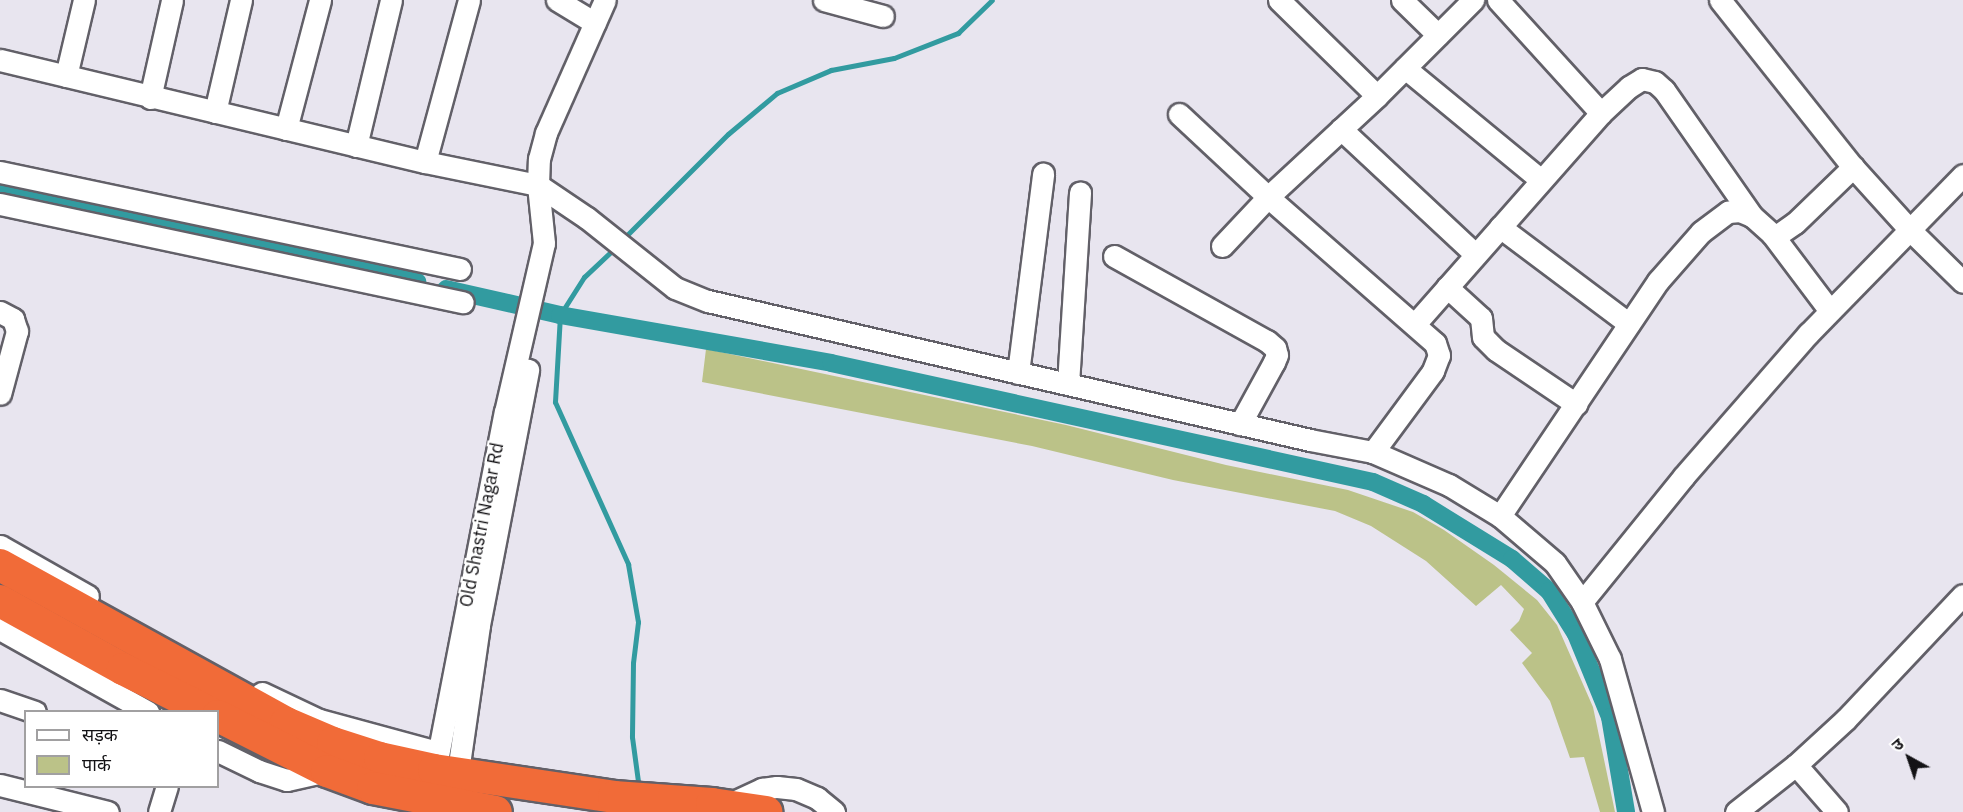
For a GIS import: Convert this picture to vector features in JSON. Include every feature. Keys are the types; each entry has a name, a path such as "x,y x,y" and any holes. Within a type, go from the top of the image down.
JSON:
{"highway":[{"path":"0,565 286,723 333,743 443,779 614,797 718,805 766,812"},
{"path":"0,601 123,669 206,710"},
{"path":"219,717 327,771 373,788 443,779 496,812"}],"street":[{"path":"66,76 84,0"},
{"path":"150,98 172,0"},
{"path":"215,111 241,0"},
{"path":"286,129 320,0"},
{"path":"356,146 391,0"},
{"path":"425,162 468,0"},
{"path":"557,0 595,23"},
{"name":"Old Shastri Nagar Rd","path":"443,779 540,278 543,243 538,185 539,159 546,133 605,0"},
{"path":"824,0 884,16"},
{"path":"1279,0 1377,96"},
{"path":"1402,0 1438,34"},
{"path":"1222,246 1268,197 1377,96 1473,0"},
{"path":"1498,0 1601,114"},
{"path":"1720,0 1853,167 1910,230 1963,282"},
{"path":"0,60 356,146 538,185 587,218 675,288 708,300 1240,424 1373,452 1449,484 1500,516 1555,563 1582,602 1610,659 1653,812"},
{"path":"1405,68 1541,180"},
{"path":"1415,324 1601,114 1629,87 1642,80 1655,82 1664,90 1752,216 1772,234 1830,311"},
{"path":"1179,114 1268,197 1435,343 1438,355 1433,371 1373,452"},
{"path":"1341,129 1475,254"},
{"path":"1772,234 1779,234 1795,223 1853,167"},
{"path":"0,172 460,269"},
{"path":"1018,373 1043,174"},
{"path":"1582,602 1684,476 1830,311 1963,175"},
{"path":"1068,384 1080,192"},
{"path":"0,204 463,302"},
{"path":"1500,516 1659,280 1701,232 1728,212 1740,211 1752,216"},
{"path":"1500,227 1629,324"},
{"path":"1114,256 1275,348 1277,355 1274,362 1240,424"},
{"path":"1447,287 1481,318 1484,337 1496,350 1576,404"},
{"path":"0,312 13,319 17,331 0,394"},
{"path":"0,546 221,671 292,708 349,730 443,779 479,625 512,414"},
{"path":"1736,812 1796,765 1846,719 1963,595"},
{"path":"0,628 146,710"},
{"path":"0,700 32,710"},
{"path":"219,751 259,771 287,780 327,771"},
{"path":"1796,765 1837,812"},
{"path":"0,784 108,812"},
{"path":"159,812 166,788"},
{"path":"718,805 762,789 796,789 817,798 834,812"}],"green space":[{"path":"706,349 1066,425 1226,465 1348,490 1413,512 1444,530 1494,565 1537,600 1557,625 1593,707 1615,812 1600,812 1584,757 1570,758 1550,701 1522,663 1532,653 1510,630 1519,621 1524,609 1501,585 1476,606 1426,561 1371,526 1335,511 1173,480 1032,446 702,382"}],"waterway":[{"path":"623,239 728,134 777,93 831,70 894,58 958,33 992,0"},
{"path":"0,187 417,282"},
{"path":"617,246 584,277 560,315 555,402 628,564 638,622 633,663 632,737 639,789"},
{"path":"446,289 560,315 831,363 1373,482 1423,504 1512,559 1549,591 1576,634 1610,717 1626,812"}]}
